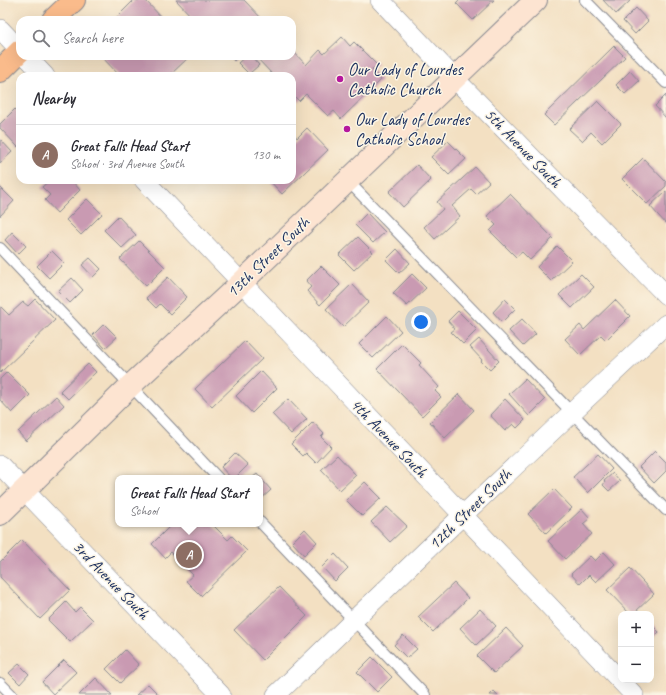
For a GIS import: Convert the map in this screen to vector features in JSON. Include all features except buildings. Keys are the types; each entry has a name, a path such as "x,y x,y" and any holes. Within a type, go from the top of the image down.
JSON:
{"main road":[{"path":"57,16 74,0"},
{"path":"0,71 16,55"}],"street":[{"name":"5th Avenue South","path":"380,0 666,295"},
{"name":"13th Street South","path":"0,514 130,386 455,79 536,0"},
{"path":"0,29 16,47"},
{"path":"30,60 41,72"},
{"name":"4th Avenue South","path":"148,184 634,695"},
{"name":"12th Street South","path":"276,695 463,515 666,324"},
{"name":"3rd Avenue South","path":"0,465 221,695"}],"lane":[{"path":"585,0 666,84"},
{"path":"348,180 666,510"},
{"path":"0,248 215,475"},
{"path":"263,525 425,695"},
{"path":"0,683 12,695"}],"place":[{"name":"Our Lady of Lourdes Catholic Church","path":"340,79"},
{"name":"Our Lady of Lourdes Catholic School","path":"347,129"},
{"name":"Great Falls Head Start","path":"189,555"}]}
